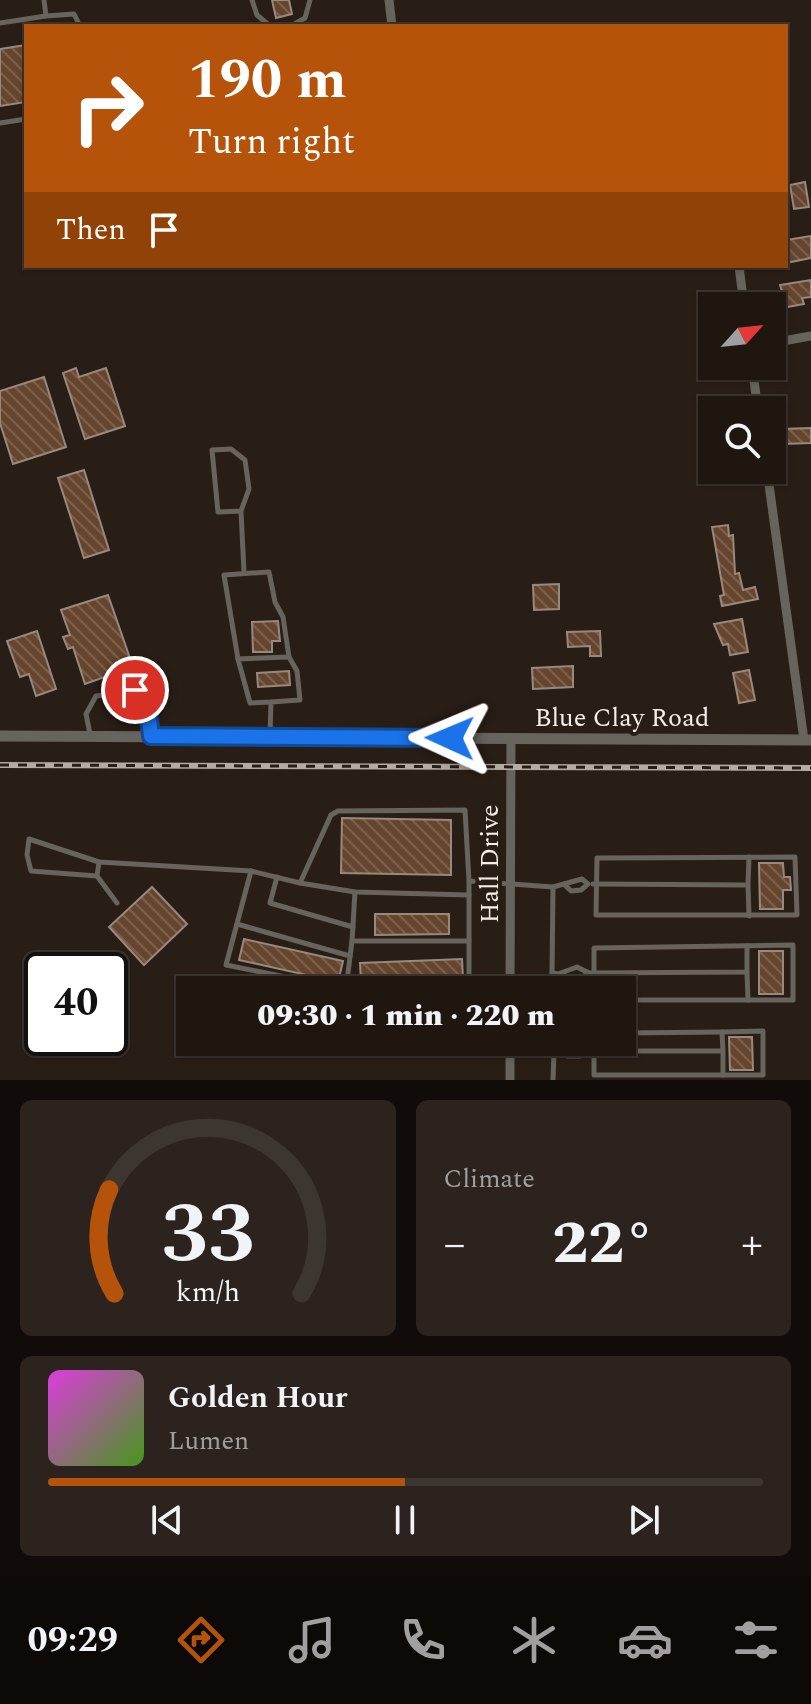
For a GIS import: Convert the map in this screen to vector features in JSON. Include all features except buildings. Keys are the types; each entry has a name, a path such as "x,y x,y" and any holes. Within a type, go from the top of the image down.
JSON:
{"street":[{"path":"389,0 392,24"},
{"path":"739,268 742,292"},
{"path":"786,340 811,336"},
{"path":"769,484 808,740"},
{"name":"Blue Clay Road","path":"0,736 808,740"},
{"name":"Hall Drive","path":"510,976 511,738"},
{"path":"510,1056 510,1080"}],"lane":[{"path":"44,0 46,16"},
{"path":"252,0 257,15 268,24"},
{"path":"294,24 305,18 310,0"},
{"path":"0,23 74,14 79,24"},
{"path":"0,123 24,119"},
{"path":"241,511 218,512 212,450 231,449 245,460 249,489 241,511 244,572"},
{"path":"244,572 269,572 275,602 283,617 289,657 297,671 300,700 250,703 238,659 224,575 244,572"},
{"path":"238,659 289,657"},
{"path":"90,736 86,714 96,696 135,690 147,703 151,736"},
{"path":"270,736 271,702"},
{"path":"300,883 331,815 338,811 465,810 469,976"},
{"path":"97,876 31,871 27,855 29,839 99,862 251,871 355,892 469,895"},
{"path":"749,857 749,916"},
{"path":"795,857 797,915 596,915 591,884 597,858 795,857"},
{"path":"99,862 97,876 117,903"},
{"path":"251,871 226,965 281,976"},
{"path":"277,877 270,903 353,927"},
{"path":"469,881 553,887 582,879 591,884"},
{"path":"564,884 571,891 591,884 748,885"},
{"path":"553,887 554,976"},
{"path":"348,976 355,892"},
{"path":"237,924 350,956"},
{"path":"352,941 469,941"},
{"path":"592,976 594,948 793,945 793,1000 636,1000"},
{"path":"747,946 748,1000"},
{"path":"555,973 577,967 592,973 747,972"},
{"path":"555,973 564,979 581,979 592,973"},
{"path":"594,1056 594,1075 763,1075 763,1031 636,1033"},
{"path":"722,1032 723,1075"},
{"path":"636,1051 723,1051"},
{"path":"553,1080 554,1056"}],"railway":[{"path":"0,765 811,768"}],"route":[{"path":"135,690 147,703 151,736 450,738"}]}
